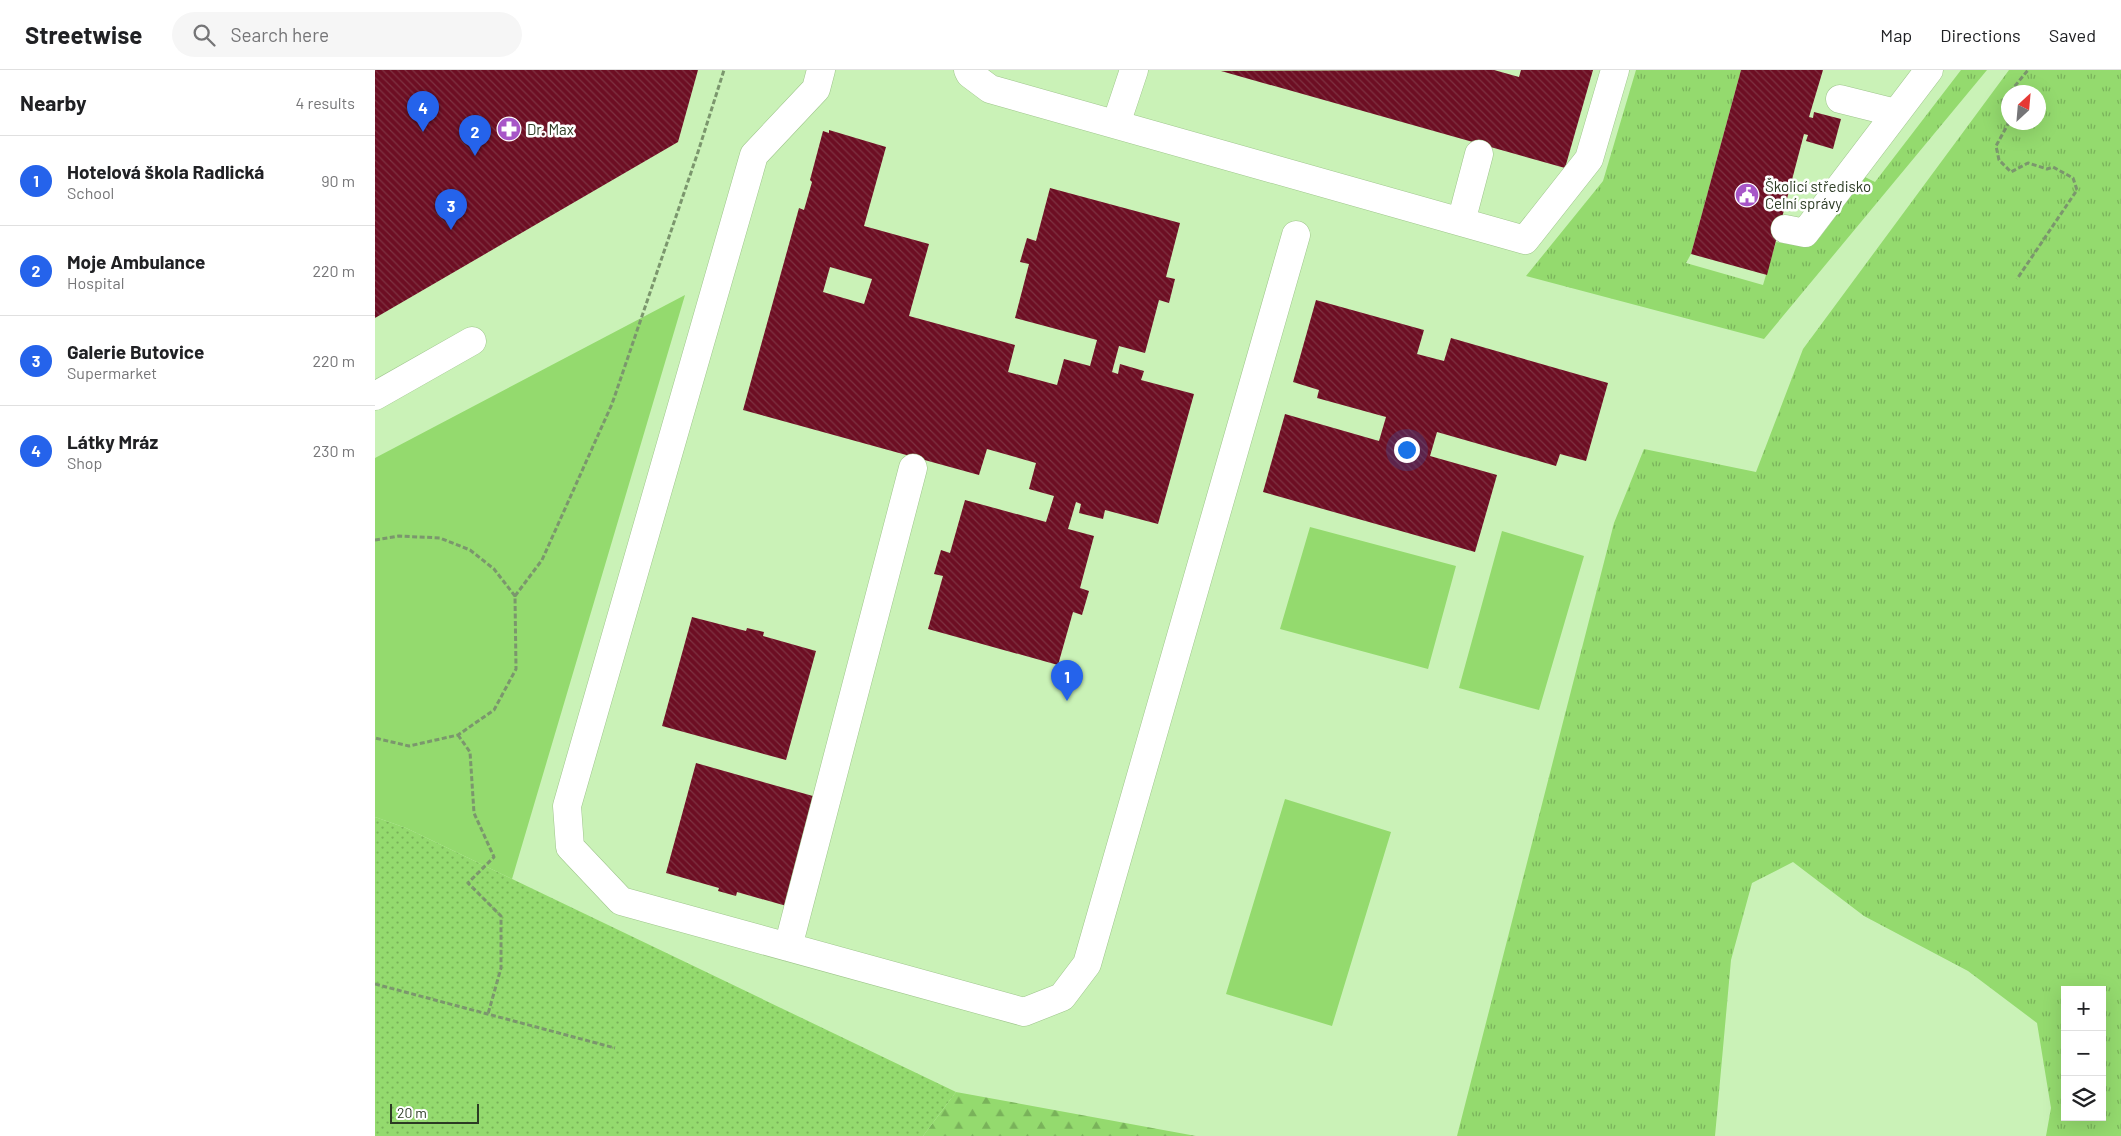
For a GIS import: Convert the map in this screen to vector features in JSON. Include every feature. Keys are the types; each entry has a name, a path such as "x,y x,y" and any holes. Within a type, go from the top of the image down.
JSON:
{"lane":[{"path":"821,70 816,88 754,155 567,806 570,847 621,901 1024,1012 1061,997 1087,964 1295,235"},
{"path":"969,70 969,74 990,89 1525,240 1589,159 1615,70"},
{"path":"1116,124 1133,70"},
{"path":"1785,229 1805,233 1929,70"},
{"path":"1840,98 1896,114"},
{"path":"1461,222 1479,154"},
{"path":"375,396 472,341"},
{"path":"788,947 913,468"}],"path":[{"path":"375,738 409,746 458,735 493,710 515,669 515,596 542,560 612,404 695,162 724,70"},
{"path":"2016,85 2029,70"},
{"path":"2005,130 1996,146 1999,160 2011,172 2028,163 2047,169 2053,167 2073,178 2077,190 2017,279"},
{"path":"375,540 399,536 440,538 470,550 494,569 515,596"},
{"path":"458,735 470,752 474,813 494,857 468,883 501,916 501,968 488,1014"},
{"path":"375,984 615,1048"}],"green space":[{"path":"1636,70 1741,70 1691,254 1686,263 1763,285 1776,242 1800,246 1820,237 1865,177 1875,182 1961,70 1987,70 1764,339 1526,276 1603,181"},
{"path":"2009,70 2121,70 2121,1136 2046,1136 2051,1108 2037,1023 1968,971 1864,916 1793,862 1752,883 1731,960 1715,1136 1457,1136 1614,523 1644,449 1756,472 1803,349"},
{"path":"685,295 512,879 406,828 375,817 375,458"},
{"path":"1310,527 1456,566 1428,669 1280,629"},
{"path":"1502,531 1584,556 1539,710 1459,688"},
{"path":"1285,799 1391,832 1332,1026 1226,994"},
{"path":"375,817 406,828 956,1092 923,1136 375,1136"},
{"path":"956,1092 1196,1136 923,1136"}],"building":[{"path":"375,70 698,70 678,142 375,318"},
{"path":"1494,70 1519,77 1521,70 1593,70 1565,168 1221,71"},
{"name":"Školicí středisko Celní správy","path":"1741,70 1823,70 1809,117 1813,118 1814,112 1841,119 1833,149 1806,141 1808,135 1804,134 1767,275 1691,254"},
{"path":"829,130 886,147 864,226 929,244 909,316 1015,345 1008,372 1057,385 1064,359 1090,366 1097,340 1015,318 1029,264 1020,262 1027,238 1036,241 1050,188 1180,223 1166,277 1175,279 1169,303 1159,300 1145,353 1119,346 1112,372 1118,374 1120,364 1144,371 1141,380 1194,394 1158,524 1105,510 1103,519 1079,513 1081,504 1076,502 1068,529 1094,536 1080,588 1089,591 1082,615 1073,612 1058,665 928,629 943,576 934,574 941,550 950,553 965,500 1046,522 1054,496 1029,489 1036,463 987,449 979,475 743,410 799,208 804,210 823,131 829,133","holes":["830,267 872,279 864,304 823,292"]},
{"path":"1316,300 1424,330 1417,354 1444,361 1451,338 1608,383 1586,461 1560,454 1556,466 1437,432 1430,456 1497,475 1475,552 1263,492 1285,414 1379,441 1386,417 1317,398 1319,390 1293,382"},
{"path":"692,617 746,631 747,628 764,632 763,636 816,651 786,760 662,726"},
{"path":"696,763 820,798 790,907 737,892 736,896 718,891 719,888 666,873"}],"place":[{"name":"Dr. Max","path":"509,129"},
{"name":"Látky Mráz","path":"423,132"},
{"name":"Moje Ambulance","path":"475,156"},
{"name":"Školicí středisko Celní správy","path":"1747,195"},
{"name":"Galerie Butovice","path":"451,230"},
{"name":"Hotelová škola Radlická","path":"1067,701"}]}
